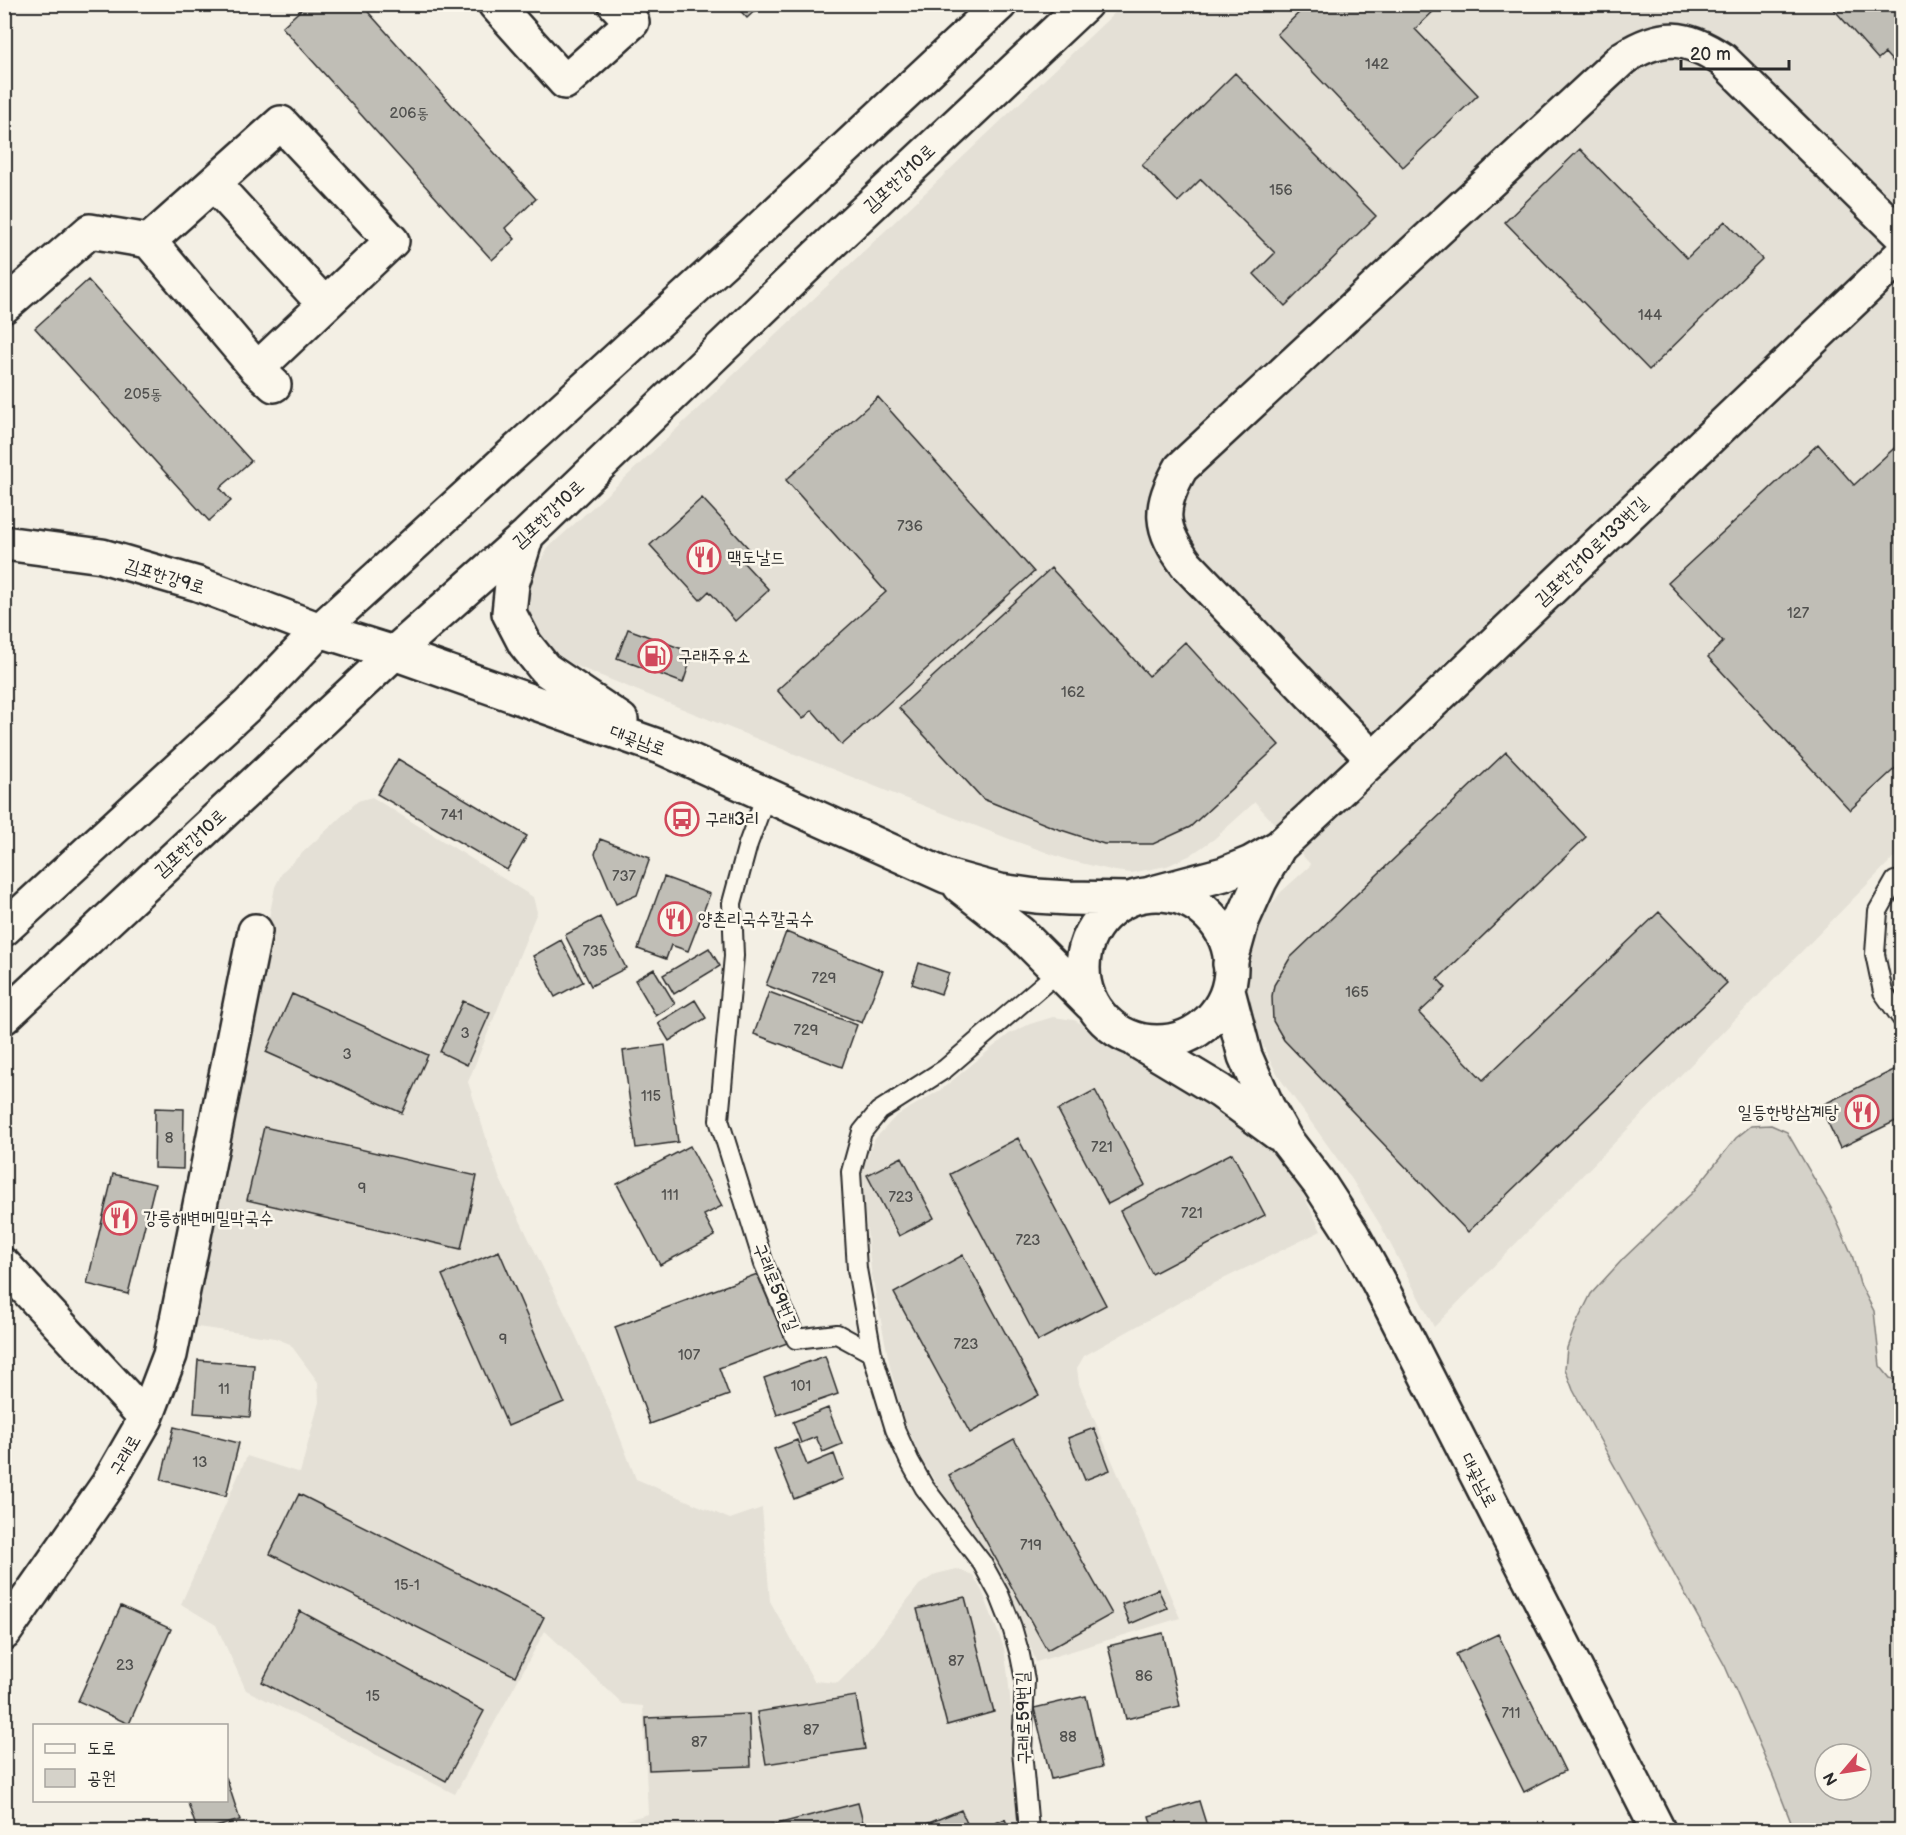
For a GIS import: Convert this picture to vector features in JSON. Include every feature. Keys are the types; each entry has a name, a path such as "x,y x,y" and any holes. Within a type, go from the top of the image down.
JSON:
{"street":[{"path":"495,4 565,82 632,22 615,4"},
{"path":"4,929 248,705 320,630 753,235 1000,4"},
{"name":"김포한강10로","path":"4,1017 394,652 527,535 808,264 1085,4"},
{"path":"1373,759 1187,565 1173,546 1167,532 1166,500 1181,468 1623,58 1641,47 1661,41 1681,40 1695,43 1723,60 1902,236"},
{"path":"4,306 90,231 149,241 266,377 324,304 392,241 281,123 149,241"},
{"path":"214,184 324,304"},
{"name":"김포한강10로133번길","path":"1279,847 1902,254"},
{"path":"527,535 512,585 509,614 525,644 545,669 663,748"},
{"name":"김포한강9로","path":"4,543 102,556 198,584 320,630"},
{"name":"대곶남로","path":"320,630 394,652 663,748 946,876"},
{"path":"1094,1007 1084,983 1083,958 1091,933 1106,913 1141,896 1224,874 1251,863 1279,847"},
{"path":"1131,1037 1153,1042 1175,1040 1196,1032 1213,1017 1225,1000 1242,921 1279,847"},
{"path":"946,876 1000,891 1036,896 1178,897 1201,909 1219,927 1229,951 1229,978 1245,1056 1267,1106 1286,1140"},
{"path":"946,876 999,915 1059,971 1111,1026 1220,1091 1286,1140"},
{"path":"146,1418 170,1355 255,931"},
{"name":"대곶남로","path":"1286,1140 1352,1234 1379,1283 1658,1830"},
{"name":"구래로","path":"4,1264 146,1418 108,1484 4,1633"}],"lane":[{"name":"구래로59번길","path":"766,795 748,844 732,903 734,956 719,1120 764,1264 796,1339 837,1334 872,1353 895,1430 909,1460 924,1487 982,1563 999,1594 1012,1627 1025,1680 1022,1751 1029,1830"},
{"path":"1902,880 1895,881 1878,911 1875,954 1883,992 1902,1019"},
{"path":"872,1353 857,1269 851,1172 862,1132 879,1111 945,1069 1059,971"}],"shaded area":[{"path":"1123,5 1901,5 1901,850 1434,1327 1381,1226 1351,1178 1281,1080 1255,1026 1247,989 1247,959 1255,933 1265,913 1281,892 1311,865 1255,802 1214,839 1189,856 1167,866 1131,873 1068,860 904,798 574,665 552,650 536,629 528,607 531,576 549,547 627,476"},
{"path":"372,797 533,897 537,912 468,1082 499,1177 575,1334 611,1414 636,1479 730,1519 762,1508 770,1601 814,1681 838,1683 861,1660 919,1585 936,1574 957,1569 973,1575 983,1593 1004,1648 1019,1793 1027,1830 592,1830 648,1814 643,1706 623,1704 545,1631 455,1794 246,1690 216,1625 181,1604 247,1456 300,1473 319,1402 318,1382 290,1344 275,1338 190,1326 275,887 283,871 358,801"},
{"path":"1053,1017 1074,1020 1217,1090 1284,1155 1321,1231 1203,1289 1084,1356 1077,1368 1079,1384 1180,1618 1036,1662 1019,1616 987,1553 936,1483 919,1455 904,1421 890,1367 871,1270 863,1168 874,1140 896,1116 942,1089 1009,1034"}],"green space":[{"path":"1771,1125 1787,1132 1831,1208 1852,1255 1860,1284 1874,1311 1880,1366 1890,1378 1901,1382 1901,1830 1794,1830 1725,1666 1595,1431 1573,1390 1565,1369 1567,1348 1591,1294 1623,1259 1692,1193 1736,1138 1751,1126"}],"building":[{"path":"307,4 361,4 536,199 505,228 515,239 492,260 282,27"},
{"path":"734,4 762,4 747,18"},
{"path":"1308,4 1441,4 1415,29 1478,95 1403,167 1277,34"},
{"path":"1829,4 1902,4 1902,72 1885,53 1878,59"},
{"path":"1235,73 1376,216 1285,306 1254,274 1275,253 1201,179 1178,202 1142,165"},
{"path":"1580,149 1687,258 1725,221 1762,259 1649,370 1505,222"},
{"path":"88,280 251,461 220,488 231,501 209,521 35,328"},
{"path":"878,397 1034,572 842,745 812,710 803,719 777,690 886,592 786,480"},
{"path":"1902,441 1902,762 1850,810 1708,657 1723,642 1668,583 1818,444 1854,485"},
{"name":"맥도날드","path":"702,498 752,552 742,561 769,590 735,621 709,591 700,600 650,545"},
{"path":"1051,568 1149,676 1185,642 1279,745 1190,827 1153,844 1104,844 1055,828 983,799 899,708"},
{"name":"구래주유소","path":"628,629 693,653 683,683 617,658"},
{"path":"1506,752 1586,837 1438,979 1446,988 1419,1013 1483,1080 1659,912 1727,983 1468,1232 1284,1040 1273,1021 1272,996 1274,985 1290,958"},
{"path":"398,759 527,836 507,870 377,794"},
{"path":"600,839 650,858 637,895 616,904 595,854"},
{"name":"양촌리국수칼국수","path":"664,877 710,894 688,951 671,945 666,959 638,949"},
{"path":"600,917 626,968 591,986 565,935"},
{"path":"786,932 883,971 862,1023 766,985"},
{"path":"561,940 583,982 555,997 533,956"},
{"path":"709,948 720,966 674,994 663,975"},
{"path":"919,963 949,973 941,994 912,984"},
{"path":"654,969 675,1004 656,1016 635,980"},
{"path":"769,992 857,1025 842,1067 754,1034"},
{"path":"292,994 428,1055 402,1113 266,1052"},
{"path":"695,1000 706,1018 669,1041 658,1023"},
{"path":"463,1001 490,1013 467,1065 440,1052"},
{"path":"665,1045 678,1142 636,1148 623,1051"},
{"name":"일등한방삼계탕","path":"1902,1066 1902,1118 1840,1148 1820,1106"},
{"path":"1095,1090 1145,1185 1108,1204 1058,1110"},
{"path":"155,1108 184,1109 183,1169 154,1168"},
{"path":"264,1127 477,1176 461,1249 247,1200"},
{"path":"1018,1138 1106,1305 1038,1341 950,1174"},
{"path":"690,1146 722,1206 704,1215 715,1236 660,1265 617,1184"},
{"path":"1232,1153 1265,1215 1152,1274 1120,1211"},
{"path":"902,1157 934,1218 899,1236 867,1175"},
{"path":"113,1174 155,1184 128,1294 87,1284"},
{"path":"499,1251 564,1402 508,1426 442,1275"},
{"path":"963,1255 1039,1395 970,1433 894,1293"},
{"path":"760,1273 787,1343 719,1368 729,1395 650,1424 615,1327"},
{"path":"825,1356 838,1394 777,1415 764,1378"},
{"path":"198,1360 254,1365 250,1417 194,1413"},
{"path":"828,1408 842,1444 823,1452 816,1437 801,1443 793,1422"},
{"path":"174,1427 239,1443 226,1496 161,1480"},
{"path":"1094,1428 1110,1470 1085,1480 1068,1438"},
{"path":"1014,1439 1112,1614 1047,1650 949,1475"},
{"path":"797,1440 807,1465 834,1454 843,1479 794,1499 774,1449"},
{"path":"299,1494 544,1617 515,1676 270,1554"},
{"path":"1158,1589 1167,1608 1130,1624 1122,1604"},
{"path":"965,1597 994,1712 947,1725 917,1609"},
{"path":"121,1606 171,1629 129,1724 78,1701"},
{"path":"300,1611 484,1711 446,1781 262,1682"},
{"path":"1163,1633 1180,1706 1126,1719 1108,1646"},
{"path":"1498,1634 1565,1771 1524,1792 1456,1654"},
{"path":"856,1696 865,1749 766,1764 757,1712"},
{"path":"1086,1696 1102,1767 1051,1779 1034,1708"},
{"path":"749,1714 751,1766 649,1770 646,1718"},
{"path":"228,1783 240,1820 205,1830 197,1830 188,1802 228,1802"},
{"path":"1199,1801 1208,1830 1153,1830 1149,1816"},
{"path":"858,1803 865,1830 754,1830"},
{"path":"961,1810 970,1830 926,1830 924,1825"},
{"path":"1005,1819 1009,1830 979,1830"}],"place":[{"name":"맥도날드","path":"704,557"},
{"name":"구래주유소","path":"655,656"},
{"name":"구래3리","path":"682,819"},
{"name":"양촌리국수칼국수","path":"675,919"},
{"name":"일등한방삼계탕","path":"1862,1112"},
{"name":"강릉해변메밀막국수","path":"120,1218"}]}
